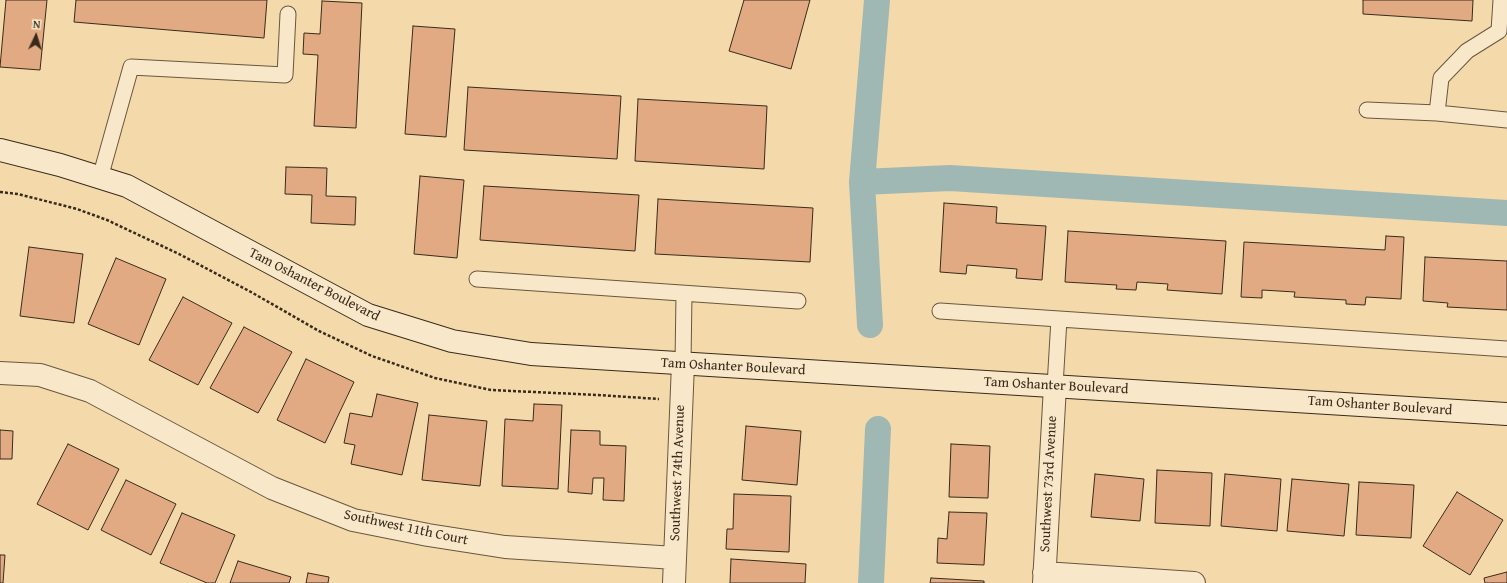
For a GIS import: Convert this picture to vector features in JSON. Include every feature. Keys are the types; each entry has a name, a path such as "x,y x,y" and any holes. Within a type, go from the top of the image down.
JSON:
{"street":[{"name":"Tam Oshanter Boulevard","path":"0,150 60,165 127,186 368,315 452,341 531,354 1507,414"},
{"name":"Southwest 74th Avenue","path":"674,583 682,364"},
{"name":"Southwest 11th Court","path":"0,373 40,375 90,391 272,488 353,520 428,535 505,547 675,558"},
{"name":"Southwest 73rd Avenue","path":"1044,578 1055,386"},
{"path":"1044,578 1194,583"}],"lane":[{"path":"1437,113 1441,78 1467,51 1503,35 1501,0"},
{"path":"100,178 131,68 285,75 288,14"},
{"path":"1367,110 1437,113 1507,120"},
{"path":"477,279 798,302"},
{"path":"682,364 684,294"},
{"path":"940,311 1507,349"},
{"path":"1055,386 1059,319"}],"building":[{"path":"6,0 47,0 40,70 0,67"},
{"path":"76,0 267,0 264,38 74,22"},
{"path":"744,0 810,0 791,69 729,51"},
{"path":"1363,0 1473,0 1472,21 1363,14"},
{"path":"322,1 362,3 356,128 314,126 318,55 303,54 304,33 320,34"},
{"path":"413,26 455,29 446,137 405,134"},
{"path":"468,87 621,96 617,159 464,150"},
{"path":"638,99 767,106 764,169 635,161"},
{"path":"286,167 327,168 326,196 356,197 355,225 311,223 312,195 285,194"},
{"path":"420,176 464,180 457,258 414,254"},
{"path":"484,186 639,195 635,251 480,240"},
{"path":"658,199 813,208 810,262 655,254"},
{"path":"944,203 997,207 996,223 1046,226 1042,280 1016,278 1017,269 967,265 966,274 940,272"},
{"path":"1068,231 1226,241 1222,294 1167,290 1168,284 1137,282 1136,290 1116,289 1117,285 1065,282"},
{"path":"1386,236 1404,237 1401,299 1366,297 1365,305 1346,304 1346,300 1294,297 1295,292 1262,290 1262,298 1241,297 1244,242 1385,250"},
{"path":"29,247 83,254 74,323 20,316"},
{"path":"1425,257 1507,261 1507,310 1447,307 1448,303 1423,301"},
{"path":"116,258 166,279 139,345 88,324"},
{"path":"183,297 232,323 198,385 149,360"},
{"path":"244,327 292,352 258,413 210,388"},
{"path":"306,359 354,382 325,443 277,420"},
{"path":"377,394 418,403 402,475 351,464 355,445 344,443 350,413 372,417"},
{"path":"534,404 562,405 558,489 502,486 505,419 533,421"},
{"path":"429,415 487,421 480,486 422,480"},
{"path":"746,426 801,431 797,485 742,480"},
{"path":"0,430 13,431 12,459 0,459"},
{"path":"571,430 600,431 600,445 626,446 624,501 603,500 604,478 593,478 592,494 568,492"},
{"path":"68,444 119,469 88,530 37,504"},
{"path":"951,444 990,446 988,498 949,497"},
{"path":"1157,470 1212,473 1210,526 1155,523"},
{"path":"1095,474 1144,479 1140,521 1091,517"},
{"path":"1225,474 1281,479 1277,531 1221,526"},
{"path":"1292,479 1349,484 1344,536 1287,531"},
{"path":"126,480 176,504 151,555 101,530"},
{"path":"1359,482 1414,485 1411,538 1356,535"},
{"path":"1457,492 1503,520 1470,575 1423,546"},
{"path":"734,494 791,496 789,552 726,549 727,529 733,529"},
{"path":"949,512 987,513 984,565 937,563 938,538 947,539"},
{"path":"182,513 235,535 215,583 207,583 160,563"},
{"path":"0,555 5,555 3,583 0,583"},
{"path":"731,559 806,564 805,583 730,583"},
{"path":"238,561 291,577 289,583 230,583"},
{"path":"1507,572 1507,583 1485,583 1484,578"},
{"path":"308,573 329,577 328,583 306,583"},
{"path":"931,578 984,581 984,583 930,583"}],"waterway":[{"path":"862,182 877,0"},
{"path":"870,325 862,182 950,178 1507,213"},
{"path":"871,583 878,429"}]}
